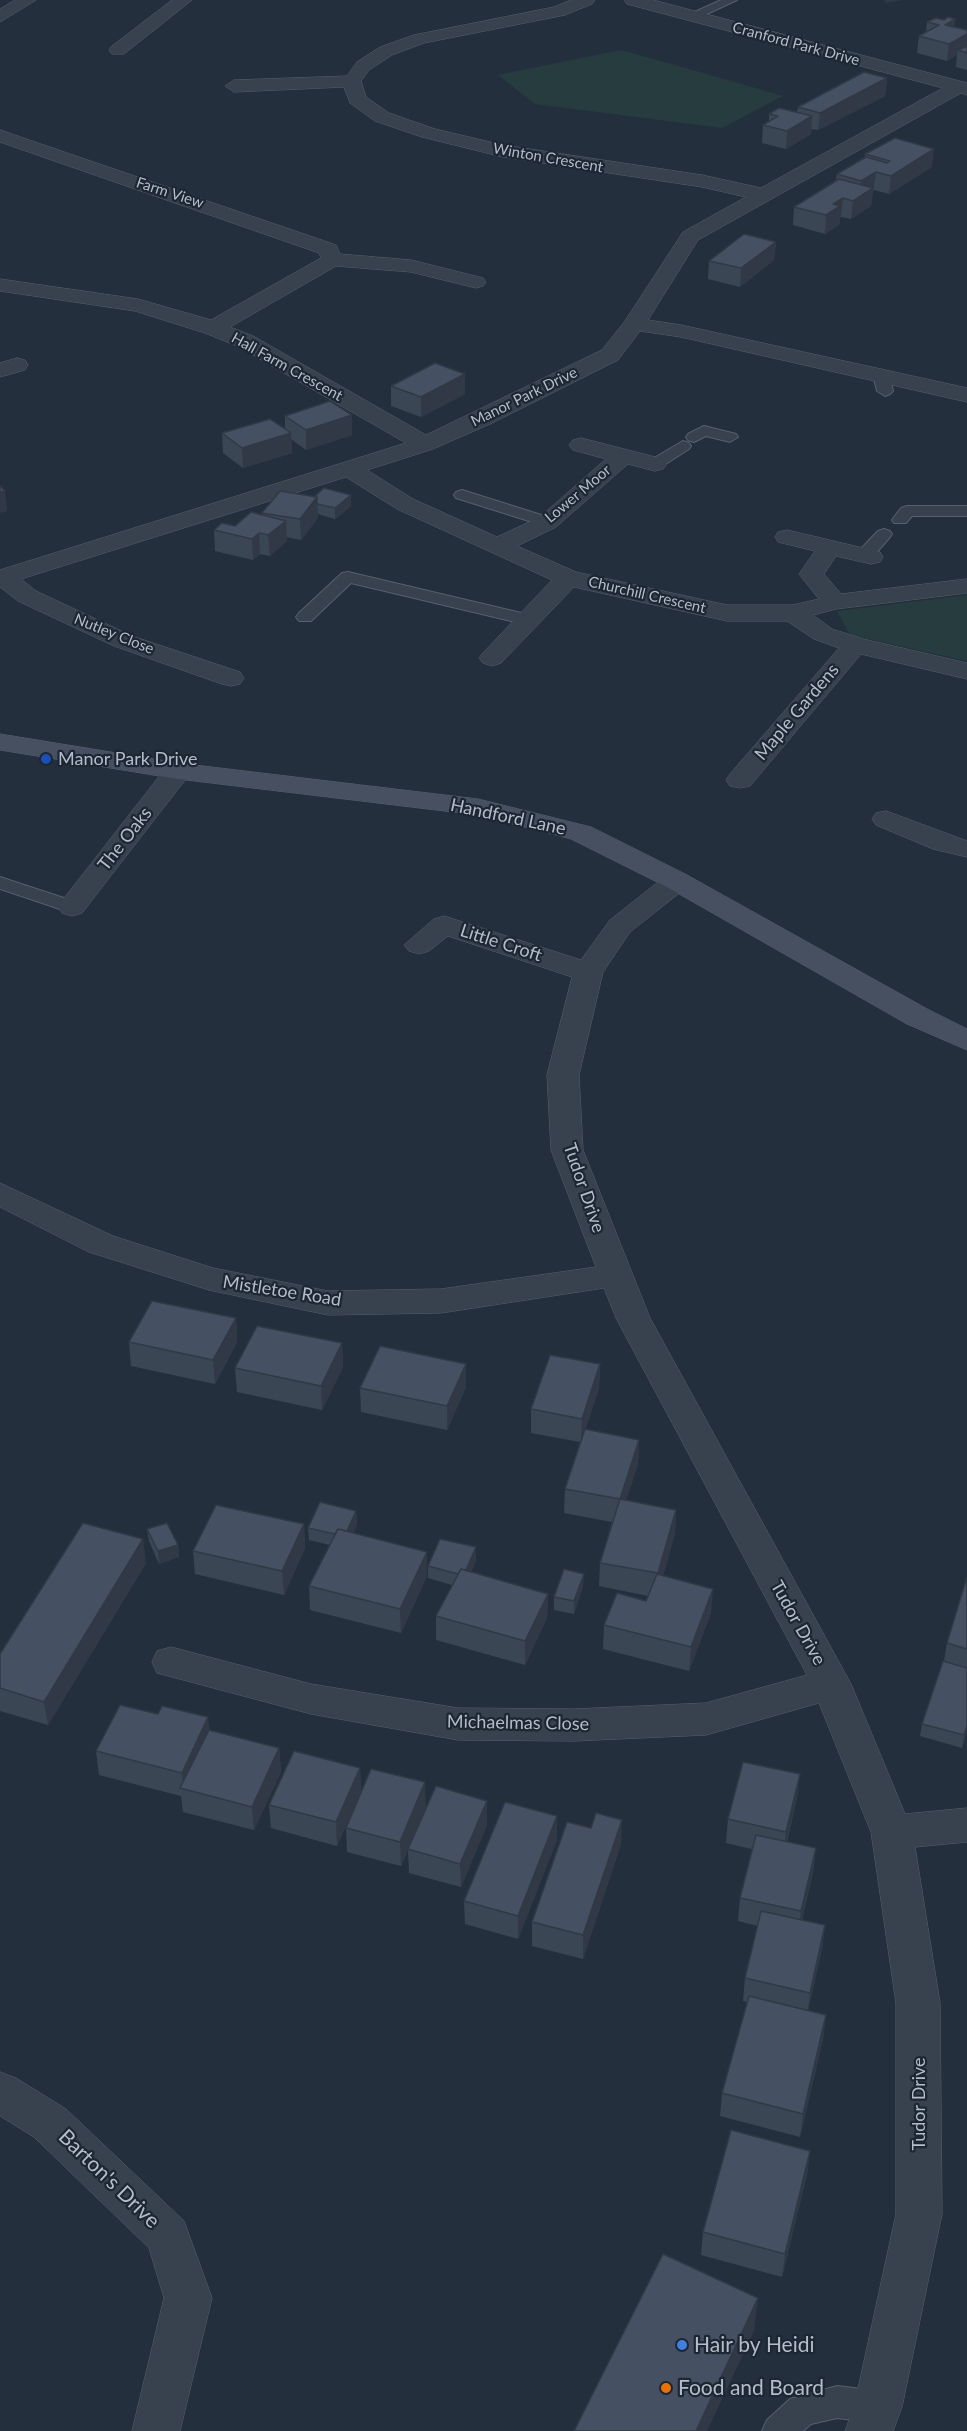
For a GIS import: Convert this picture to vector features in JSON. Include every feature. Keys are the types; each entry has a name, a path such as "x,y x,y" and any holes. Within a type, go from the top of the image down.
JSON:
{"street":[{"path":"0,17 27,0"},
{"path":"118,50 183,0"},
{"path":"234,86 352,81 363,66 386,51 411,42 559,11 586,0"},
{"name":"Cranford Park Drive","path":"633,0 963,88"},
{"name":"Winton Crescent","path":"352,81 357,99 382,117 429,133 526,155 702,181 765,195"},
{"name":"Manor Park Drive","path":"2,577 424,444 482,419 610,355 634,324 690,236 963,88"},
{"name":"Farm View","path":"0,136 329,249 331,259"},
{"path":"213,328 325,266 331,259 411,266 476,282"},
{"name":"Hall Farm Crescent","path":"0,285 138,305 213,328 245,341 424,444"},
{"path":"634,324 681,331 883,383 967,395"},
{"name":"Lower Moor","path":"581,445 655,464"},
{"name":"Lower Moor","path":"499,544 548,522 623,456"},
{"name":"Churchill Crescent","path":"350,469 405,504 499,544 568,578 728,613 793,613 835,602 967,586"},
{"path":"788,537 868,557"},
{"path":"830,548 811,574 835,602"},
{"name":"Nutley Close","path":"2,577 27,596 123,641 231,678"},
{"path":"492,658 568,578"},
{"name":"Maple Gardens","path":"793,613 823,634 855,645 967,671"},
{"name":"Maple Gardens","path":"740,780 855,645"},
{"name":"Handford Lane","path":"0,742 178,771 478,807 581,833 677,881 918,1017 967,1041"},
{"name":"The Oaks","path":"72,907 178,771"},
{"path":"886,819 943,843 967,849"},
{"name":"Tudor Drive","path":"677,881 620,926 588,972 563,1076 567,1150 633,1318 688,1424 831,1684 892,1833 918,2003 919,2214 873,2419"},
{"name":"Little Croft","path":"420,945 444,925 588,972"},
{"name":"Mistletoe Road","path":"0,1194 101,1244 209,1279 328,1303 441,1301 529,1290 615,1275"},
{"name":"Michaelmas Close","path":"171,1662 311,1699 458,1724 574,1725 706,1719 831,1684"},
{"path":"892,1833 967,1825"},
{"name":"Barton's Drive","path":"0,2092 50,2123 168,2236 188,2298 156,2431"}],"lane":[{"path":"692,16 731,0"},
{"path":"655,464 704,431 730,437"},
{"path":"462,495 548,522"},
{"path":"900,519 907,511 967,511"},
{"path":"868,557 884,534"},
{"path":"305,617 348,577 528,620"},
{"path":"0,883 72,907"},
{"path":"779,2431 802,2410 837,2402 873,2419"}],"green space":[{"path":"621,50 783,96 722,128 535,104 498,75"},
{"path":"967,595 967,661 850,635 837,611"}],"building":[{"path":"948,17 955,19 945,25 967,30 967,34 949,44 919,36 939,25 927,22 936,18 944,20"},
{"path":"967,46 967,53 958,50"},
{"path":"864,72 887,78 820,113 798,107"},
{"path":"779,108 812,116 787,131 763,125 778,116 769,114"},
{"path":"895,138 934,149 891,176 876,172 861,181 837,174 866,157 887,163 890,161 865,154"},
{"path":"839,179 873,188 853,201 843,198 833,204 840,206 826,215 794,207"},
{"path":"744,234 776,242 741,268 709,261"},
{"path":"435,363 465,374 421,397 391,386"},
{"path":"330,401 352,415 306,430 285,416"},
{"path":"270,419 291,433 242,448 222,433"},
{"path":"324,488 351,495 335,508 317,504 317,497 314,497"},
{"path":"280,491 317,497 300,519 262,513"},
{"path":"251,512 286,521 268,535 259,533 252,539 214,530 222,523 235,526"},
{"path":"152,1301 236,1318 213,1360 129,1342"},
{"path":"257,1326 342,1343 321,1386 235,1368"},
{"path":"380,1346 466,1364 447,1406 360,1388"},
{"path":"550,1355 600,1364 582,1419 531,1409"},
{"path":"585,1429 639,1440 620,1499 565,1489"},
{"path":"620,1499 676,1510 658,1573 600,1563"},
{"path":"320,1502 356,1511 347,1531 338,1529 335,1534 308,1528"},
{"path":"216,1505 304,1524 282,1571 193,1551"},
{"path":"83,1523 143,1539 44,1702 0,1688 0,1654"},
{"path":"167,1523 178,1545 158,1551 147,1529"},
{"path":"338,1529 427,1552 400,1609 309,1586"},
{"path":"440,1539 476,1547 466,1570 461,1569 458,1574 428,1566"},
{"path":"461,1569 548,1594 525,1641 436,1616"},
{"path":"564,1569 584,1574 574,1601 554,1597"},
{"path":"657,1574 713,1589 691,1647 604,1625 617,1593 646,1601"},
{"path":"967,1577 967,1649 947,1643"},
{"path":"943,1661 967,1668 967,1726 964,1735 922,1724"},
{"path":"120,1705 158,1714 162,1706 208,1717 182,1773 96,1751"},
{"path":"209,1730 279,1748 252,1807 180,1788"},
{"path":"294,1751 360,1768 336,1822 269,1805"},
{"path":"743,1762 800,1774 786,1832 728,1819"},
{"path":"371,1769 425,1782 400,1842 346,1828"},
{"path":"436,1786 487,1801 460,1864 408,1849"},
{"path":"505,1802 557,1816 518,1916 464,1901"},
{"path":"596,1813 622,1820 583,1935 532,1922 567,1822 591,1828"},
{"path":"756,1835 816,1848 801,1911 740,1898"},
{"path":"761,1911 825,1925 810,1993 745,1978"},
{"path":"749,1996 826,2015 803,2114 722,2093"},
{"path":"731,2130 810,2151 785,2254 703,2232"},
{"path":"663,2254 758,2298 696,2431 574,2431"}],"place":[{"name":"Manor Park Drive","path":"46,759"},
{"name":"Hair by Heidi","path":"682,2345"},
{"name":"Food and Board","path":"666,2388"}]}
